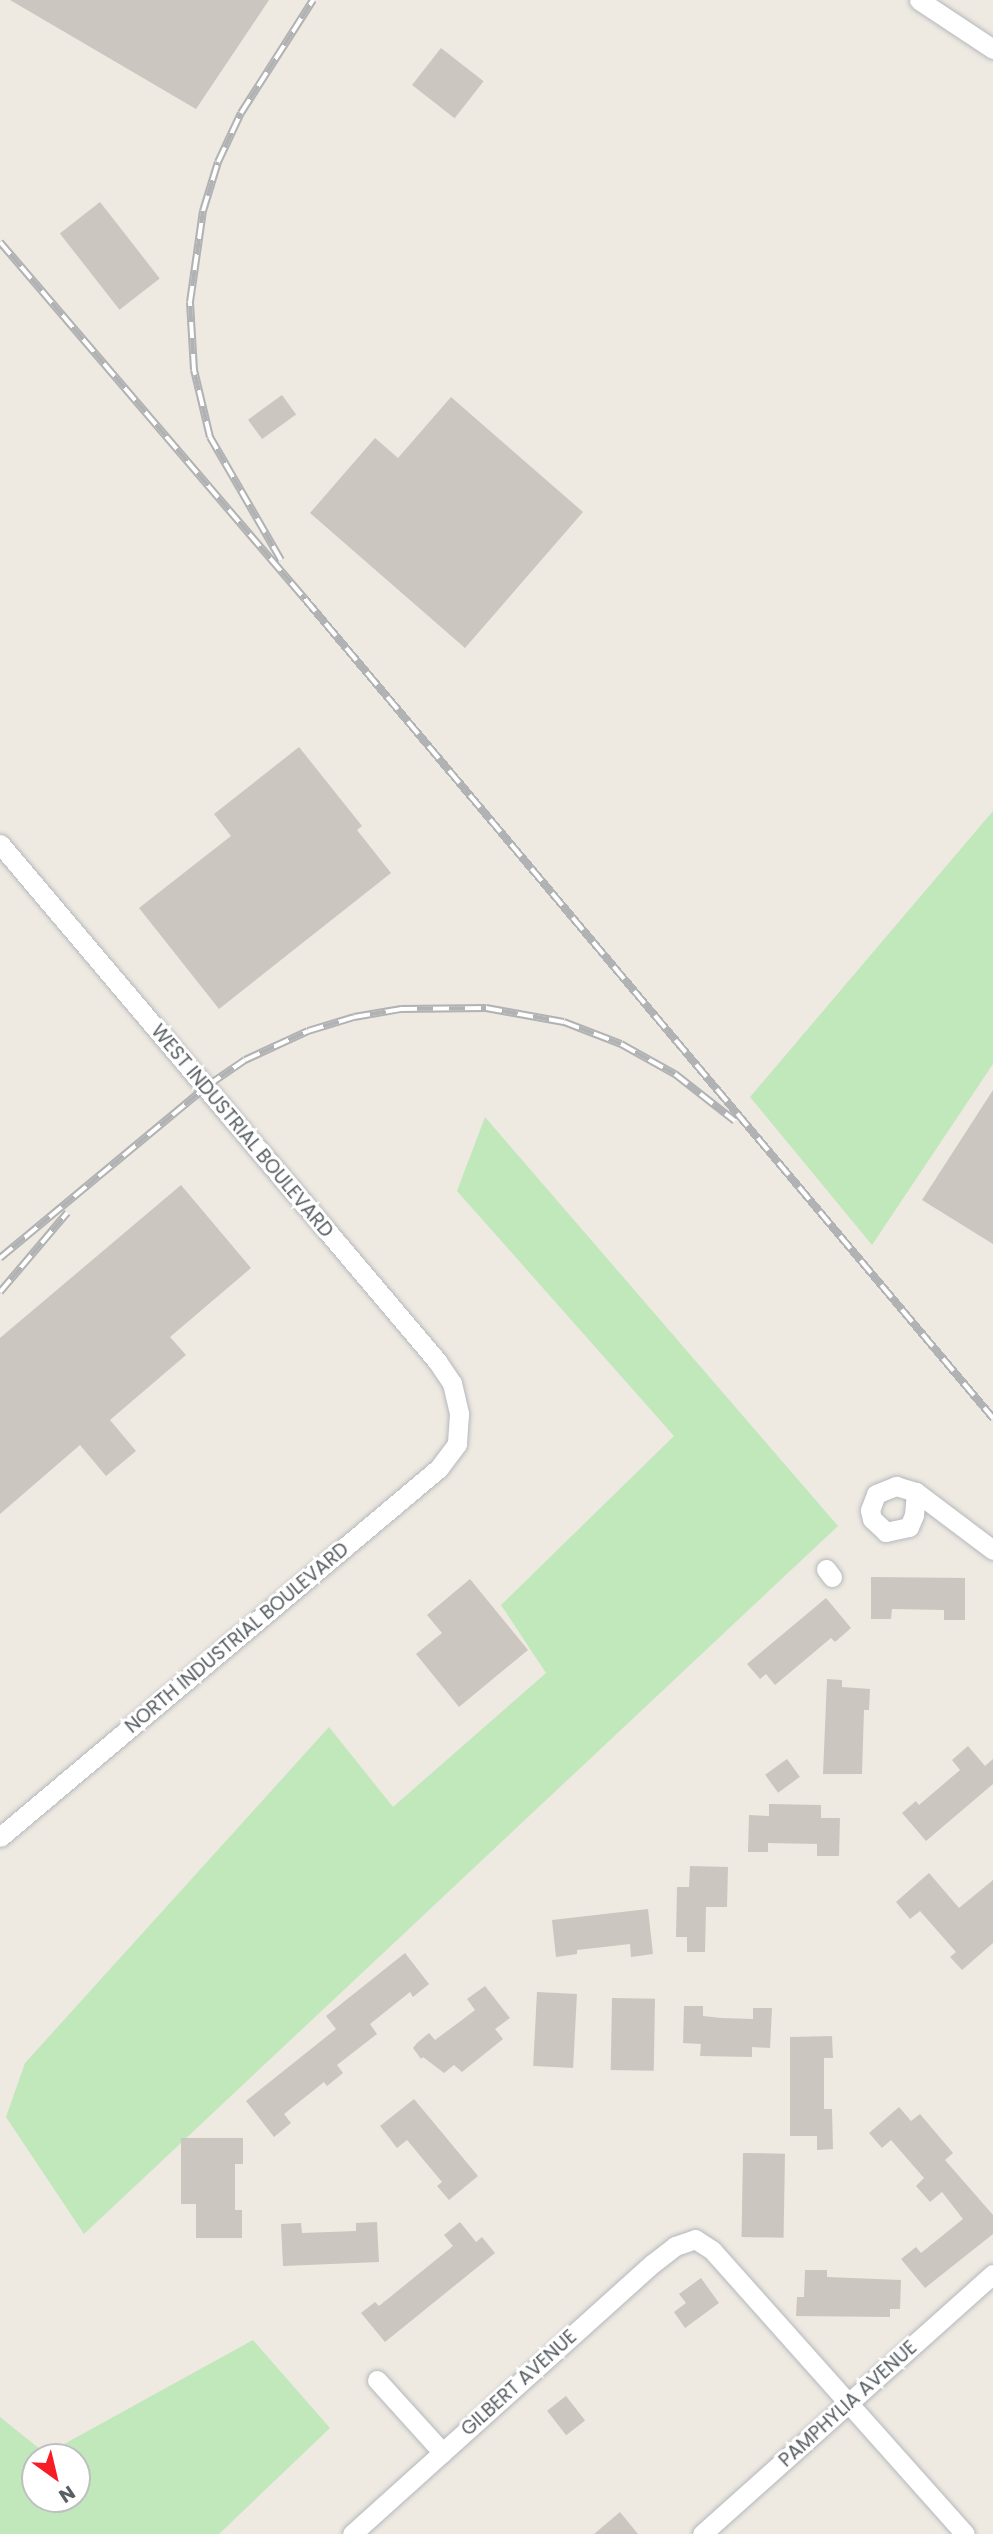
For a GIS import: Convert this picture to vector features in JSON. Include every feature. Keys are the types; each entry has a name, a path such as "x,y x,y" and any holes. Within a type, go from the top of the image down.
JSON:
{"street":[{"path":"919,0 993,49"},
{"name":"WEST INDUSTRIAL BOULEVARD","path":"0,844 437,1360 452,1383 459,1415 458,1429"},
{"name":"NORTH INDUSTRIAL BOULEVARD","path":"0,1838 439,1468 457,1444 458,1429"},
{"path":"916,1492 993,1550"},
{"name":"GILBERT AVENUE","path":"352,2534 652,2264 675,2246 691,2240 712,2250 848,2404"},
{"name":"PAMPHYLIA AVENUE","path":"702,2534 993,2274"},
{"path":"377,2380 443,2453"},
{"path":"848,2404 964,2534"}],"green space":[{"path":"993,811 993,1064 872,1245 750,1097"},
{"path":"485,1117 838,1526 84,2234 6,2117 25,2063 329,1727 393,1807 546,1673 501,1605 674,1436 457,1191"},
{"path":"253,2340 330,2428 219,2534 0,2534 0,2417 32,2443 21,2443 21,2513 91,2513 91,2443 66,2443"}],"building":[{"path":"10,0 269,0 196,109"},
{"path":"441,48 484,81 455,118 412,85"},
{"path":"100,202 160,278 120,310 60,233"},
{"path":"282,395 296,414 262,439 248,420"},
{"path":"451,397 583,512 465,648 310,513 375,438 398,458"},
{"path":"299,747 362,826 357,830 391,873 219,1009 139,908 231,836 214,814"},
{"path":"993,1090 993,1244 922,1200"},
{"path":"181,1185 251,1268 170,1337 186,1355 110,1420 136,1451 106,1476 80,1445 0,1514 0,1338"},
{"path":"871,1577 965,1578 965,1620 944,1620 944,1610 892,1609 891,1619 871,1619"},
{"path":"470,1579 528,1650 459,1707 416,1654 442,1633 427,1615"},
{"path":"826,1598 851,1628 835,1642 831,1638 775,1685 766,1674 760,1679 747,1664"},
{"path":"827,1679 842,1680 842,1687 870,1689 869,1710 864,1710 862,1774 823,1774"},
{"path":"968,1746 985,1766 993,1759 993,1784 926,1841 902,1813 916,1801 919,1805 960,1770 952,1760"},
{"path":"787,1759 800,1777 778,1793 765,1775"},
{"path":"769,1804 821,1805 821,1818 840,1818 839,1856 817,1856 817,1844 768,1843 768,1852 748,1852 749,1815 769,1816"},
{"path":"690,1866 728,1867 727,1907 706,1907 705,1952 687,1952 687,1937 676,1937 677,1887 689,1887"},
{"path":"929,1873 959,1908 993,1880 993,1943 962,1970 950,1957 956,1952 920,1911 910,1919 896,1902"},
{"path":"648,1909 653,1954 631,1957 630,1944 577,1950 577,1954 556,1957 552,1920"},
{"path":"405,1953 429,1984 413,1997 410,1992 370,2024 377,2034 337,2065 343,2073 327,2086 324,2082 284,2114 291,2123 274,2137 246,2101 336,2029 326,2016"},
{"path":"485,1986 510,2018 495,2029 503,2039 462,2072 454,2065 444,2073 423,2057 421,2059 413,2048 417,2043 429,2033 435,2040 475,2010 467,1999"},
{"path":"537,1992 577,1994 573,2068 533,2066"},
{"path":"612,1998 655,1999 654,2071 611,2070"},
{"path":"684,2006 703,2006 703,2016 753,2019 753,2008 772,2008 770,2048 752,2047 752,2057 700,2056 701,2044 683,2043"},
{"path":"832,2036 833,2058 824,2058 824,2109 832,2109 833,2149 817,2150 817,2136 790,2136 790,2037"},
{"path":"414,2099 478,2176 449,2200 437,2186 442,2182 407,2140 397,2148 380,2126"},
{"path":"899,2107 911,2121 920,2114 953,2153 945,2160 993,2215 993,2234 925,2288 901,2259 916,2247 921,2253 963,2219 942,2192 930,2202 916,2186 924,2178 891,2140 882,2148 869,2133"},
{"path":"181,2138 243,2138 243,2164 235,2164 235,2210 242,2210 242,2238 196,2238 196,2204 181,2204"},
{"path":"743,2153 785,2154 784,2238 742,2237"},
{"path":"377,2222 379,2262 283,2266 281,2224 301,2223 302,2233 356,2231 356,2223"},
{"path":"460,2222 476,2242 482,2237 495,2253 385,2342 361,2313 375,2302 379,2306 453,2246 444,2235"},
{"path":"805,2270 827,2270 827,2277 901,2280 900,2309 890,2309 890,2317 796,2316 797,2297 804,2297"},
{"path":"701,2278 719,2303 685,2328 674,2312 686,2303 679,2294"},
{"path":"566,2396 585,2420 566,2435 547,2411"},
{"path":"620,2512 638,2534 594,2534"}],"railway":[{"path":"281,560 210,437 194,370 190,302 203,211 218,162 241,113 313,0"},
{"path":"0,242 305,599 993,1418"},
{"path":"0,1258 207,1086 245,1060 308,1031 354,1017 401,1009 486,1008 564,1022 621,1044 675,1074 735,1121"},
{"path":"0,1292 67,1213"}]}
